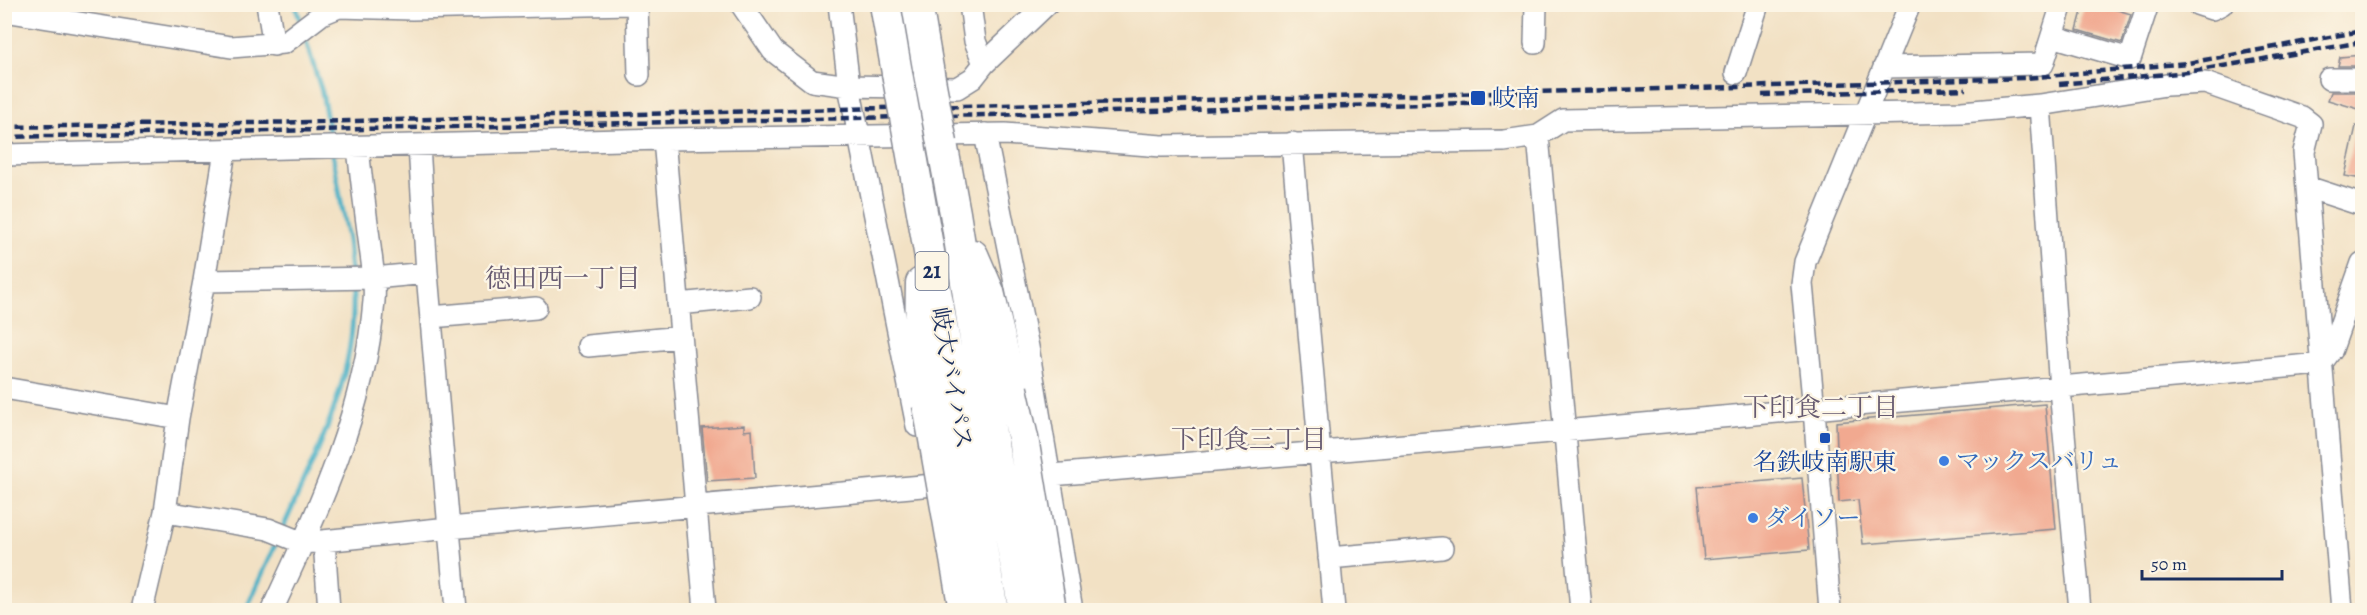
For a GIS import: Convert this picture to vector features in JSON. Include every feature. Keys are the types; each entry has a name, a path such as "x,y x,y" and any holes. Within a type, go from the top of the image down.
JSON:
{"highway":[{"name":"岐大バイパス","path":"885,4 923,223 1024,610"},
{"name":"岐大バイパス","path":"917,4 955,213 970,397 993,610"},
{"name":"21","path":"964,610 970,397"},
{"name":"21","path":"970,397 1023,438 1052,610"}],"street":[{"path":"267,4 279,44"},
{"path":"4,11 231,47 279,44 322,14 339,7 630,4"},
{"path":"637,4 639,75"},
{"path":"741,4 773,51 812,81 849,86 957,88 973,78 984,64 1047,4"},
{"path":"839,4 849,86 953,610"},
{"path":"970,4 975,41 984,64"},
{"path":"1535,43 1536,4"},
{"path":"1736,73 1758,4"},
{"path":"1830,610 1815,410 1802,284 1805,262 1911,4"},
{"path":"1884,68 2043,64 2062,4"},
{"path":"2052,36 2130,59 2148,4"},
{"path":"2197,4 2212,9 2222,4"},
{"path":"2329,79 2362,79"},
{"path":"4,155 664,139 985,134 1162,146 1504,141 1538,136 1563,120 1962,112 2040,105 2166,85 2205,83 2302,117 2311,124 2304,152 2342,610"},
{"path":"2040,105 2060,389 2080,610"},
{"path":"985,134 1028,347 1072,610"},
{"path":"1538,136 1581,610"},
{"path":"664,139 705,610"},
{"path":"1292,143 1334,610"},
{"path":"419,146 427,273 456,610"},
{"path":"272,610 298,542 344,445 358,396 374,301 352,148"},
{"path":"142,610 165,512 178,418 204,281 225,151"},
{"path":"2307,187 2362,205"},
{"path":"165,512 268,529 298,542 324,541 695,506 2060,389 2321,364 2332,349 2362,263"},
{"path":"204,281 369,278 427,273"},
{"path":"678,304 750,297"},
{"path":"431,317 536,308"},
{"path":"588,346 681,337"},
{"path":"4,388 178,418"},
{"path":"324,541 329,610"},
{"path":"1329,558 1442,548"}],"building":[{"path":"2084,4 2097,4 2131,14 2122,43 2077,30"},
{"path":"2362,55 2362,66 2338,66 2340,57"},
{"path":"2331,92 2362,92 2362,110 2328,100"},
{"path":"2356,126 2362,127 2362,179 2345,176"},
{"name":"マックスバリュ","path":"2045,404 2056,529 1863,544 1858,500 1839,502 1836,422"},
{"path":"744,425 744,431 752,430 755,478 707,481 702,428"},
{"name":"ダイソー","path":"1802,478 1809,550 1704,559 1697,487"}],"waterway":[{"path":"295,4 301,23"},
{"path":"304,35 322,92 331,142"},
{"path":"332,152 348,240 351,273"},
{"path":"282,530 322,440 343,379 350,347 353,315 352,282"},
{"path":"246,610 278,538"}],"railway":[{"path":"4,127 311,122 2026,78 2188,63 2362,31"},
{"path":"2059,84 2188,72 2362,42"},
{"path":"1762,95 1966,89"},
{"path":"4,137 1504,102"}],"place":[{"name":"岐南","path":"1478,98"},
{"name":"名鉄岐南駅東","path":"1825,438"},
{"name":"マックスバリュ","path":"1944,461"},
{"name":"ダイソー","path":"1753,518"}],"district":[{"name":"徳田西一丁目","path":"563,278"},
{"name":"下印食二丁目","path":"1821,407"},
{"name":"下印食三丁目","path":"1249,439"}]}
